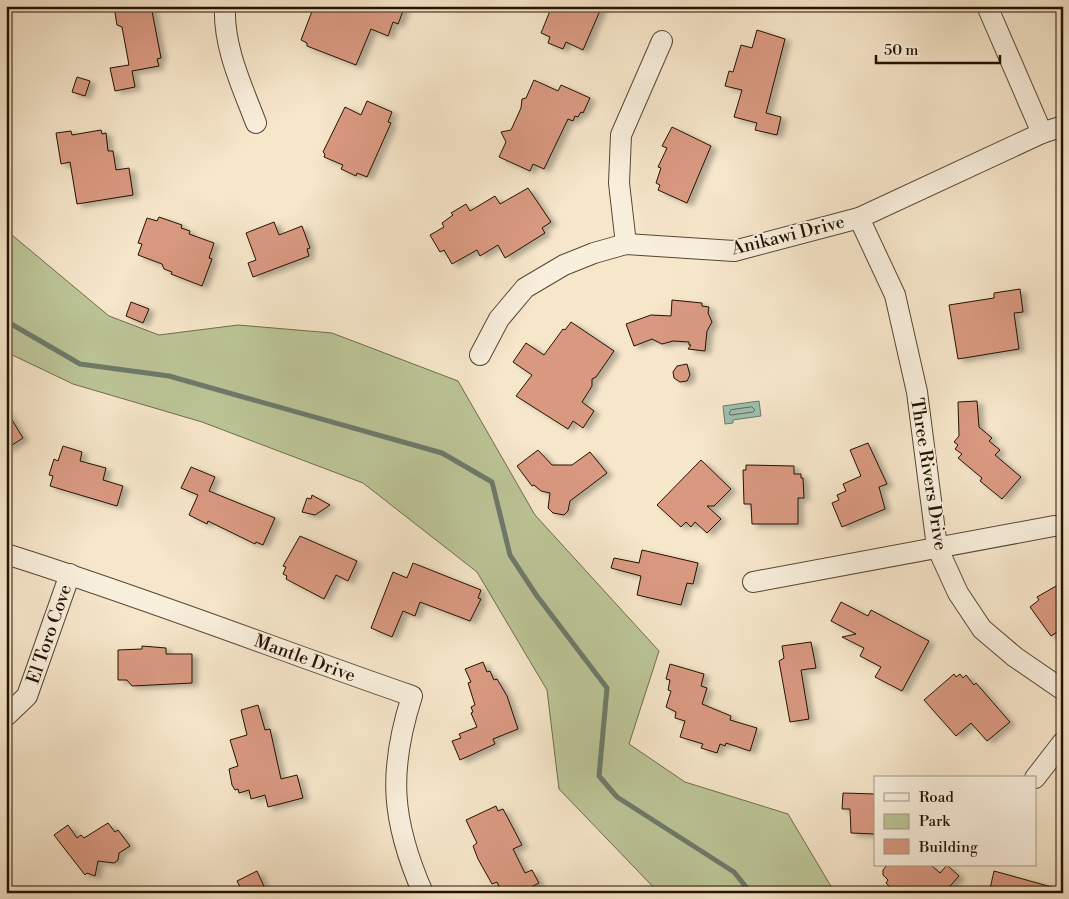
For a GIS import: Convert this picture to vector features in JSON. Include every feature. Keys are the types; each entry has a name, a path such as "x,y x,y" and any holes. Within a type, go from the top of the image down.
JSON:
{"street":[{"path":"225,6 224,21 234,65 256,123"},
{"path":"988,6 1042,133"},
{"path":"626,244 619,183 621,135 662,41"},
{"name":"Anikawi Drive","path":"480,355 499,319 525,288 564,265 594,253 626,244 734,251 859,218 1042,133 1063,126"},
{"name":"Three Rivers Drive","path":"859,218 895,295 917,392 937,547 958,593 982,629 1015,657 1063,690"},
{"path":"752,582 1054,526"},
{"name":"Mantle Drive","path":"6,554 70,574 412,696 399,742 395,788 398,818 405,847 423,893"},
{"name":"El Toro Cove","path":"6,716 27,696 70,574"},
{"path":"1036,777 1063,742"}],"green space":[{"path":"6,230 109,316 159,335 238,325 332,333 458,381 535,515 659,651 629,744 685,782 788,814 835,893 659,893 559,789 547,690 477,572 363,483 202,422 73,384 6,352"}],"water":[{"path":"759,401 761,416 733,420 733,423 725,424 723,406"}],"building":[{"path":"120,6 151,6 161,58 157,59 159,66 132,71 135,87 115,91 110,68 129,65 122,27 117,25 115,13"},
{"path":"314,6 355,6 370,12 372,6 405,6 398,24 393,22 388,36 371,29 356,65 307,46 307,43 301,40"},
{"path":"552,6 602,6 583,50 566,42 563,49 548,43 550,37 541,33"},
{"path":"757,30 785,39 766,113 781,117 777,135 755,130 757,123 734,117 742,90 725,86 729,71 733,72 741,45 752,48"},
{"path":"77,77 90,81 85,96 72,92"},
{"path":"534,80 558,91 561,85 590,98 583,113 581,112 578,117 575,116 573,121 568,119 544,169 533,164 530,171 499,157 506,142 501,132 511,130 521,108 522,99 526,98"},
{"path":"367,101 392,112 388,122 391,123 367,177 357,173 356,176 341,169 343,165 324,157 325,154 323,152 345,107 361,115"},
{"path":"672,127 711,146 687,203 658,190 660,185 656,183 661,168 658,167 667,148 662,146"},
{"path":"101,130 102,134 106,133 108,151 113,151 116,170 129,168 133,195 77,204 70,162 61,164 56,133 71,131 72,135"},
{"path":"528,188 551,222 542,228 545,233 505,258 498,245 480,256 477,250 452,264 444,250 440,252 430,235 444,227 442,223 453,215 451,213 466,204 470,211 495,196 500,204"},
{"path":"159,217 182,225 181,228 190,231 189,234 214,243 209,258 212,259 202,286 171,274 172,272 164,269 162,264 138,255 142,244 138,243 147,218 157,221"},
{"path":"274,222 279,235 302,226 310,248 307,249 309,256 253,277 248,263 256,260 246,233"},
{"path":"1020,289 1023,312 1014,313 1019,349 958,359 949,305 994,298 994,293"},
{"path":"672,300 702,303 702,306 709,307 708,313 712,322 707,331 705,351 688,349 691,345 689,345 689,342 673,341 662,344 652,339 634,346 626,324 651,315 671,316"},
{"path":"131,302 149,309 143,323 126,316"},
{"path":"571,322 614,351 596,377 592,379 592,386 582,402 594,411 583,428 573,421 568,429 516,396 532,375 513,362 526,343 544,355 563,329 565,330"},
{"path":"687,364 690,375 687,381 680,382 674,378 673,372 677,366"},
{"path":"977,401 979,427 992,438 989,441 1000,450 995,455 1021,477 1002,499 980,481 982,478 958,458 962,454 955,449 958,445 954,442 959,436 958,402"},
{"path":"6,410 23,438 6,449"},
{"path":"868,443 887,484 879,487 885,509 842,527 832,503 839,500 837,495 846,491 843,484 861,476 850,450"},
{"path":"63,446 82,452 80,461 106,468 103,480 123,486 117,506 50,486 53,476 49,475 54,459 58,461"},
{"path":"538,450 552,465 572,465 590,452 607,473 570,501 568,511 564,515 553,513 548,508 550,493 541,491 534,485 532,486 517,466"},
{"path":"701,460 731,489 714,506 707,506 721,519 707,533 695,522 691,527 686,522 681,527 657,505"},
{"path":"746,465 794,466 794,474 801,474 801,478 803,478 804,498 798,498 798,524 752,524 751,504 744,504 743,470 746,470"},
{"path":"191,467 215,477 209,491 275,518 263,545 256,542 255,544 208,521 207,524 189,515 198,495 181,488"},
{"path":"312,495 330,505 315,515 302,512 307,498 311,499"},
{"path":"300,536 357,561 348,581 336,575 324,599 286,579 287,576 283,574 286,567 283,566"},
{"path":"642,550 698,563 693,584 687,583 681,605 637,595 641,576 611,568 614,558 639,563"},
{"path":"413,563 481,590 478,598 481,599 470,621 420,602 415,616 403,611 392,637 371,628 393,572 407,578"},
{"path":"1063,582 1063,628 1051,636 1030,607 1039,600 1037,597"},
{"path":"841,602 868,616 871,610 929,641 902,691 875,677 881,667 860,656 864,648 842,637 856,634 831,621"},
{"path":"811,642 816,668 801,670 809,719 790,722 779,661 784,658 782,646"},
{"path":"142,646 166,648 166,654 192,654 192,683 132,686 127,680 118,680 118,650 142,649"},
{"path":"483,662 487,672 490,671 494,680 497,679 507,696 518,729 493,739 495,744 460,760 452,741 461,738 459,734 477,727 471,713 473,712 471,707 475,705 468,683 471,682 465,669"},
{"path":"670,664 704,674 701,686 707,688 702,704 731,716 730,720 757,728 750,751 726,743 725,746 720,744 717,753 701,748 703,744 680,737 685,721 675,718 676,712 666,707 671,691 668,690 670,680 666,679"},
{"path":"954,674 956,677 960,674 963,678 966,675 974,685 976,683 1010,722 987,741 971,723 956,736 924,700"},
{"path":"258,705 265,730 270,729 281,779 297,775 303,798 268,807 265,795 251,799 249,790 239,793 238,789 235,790 232,785 229,769 238,766 230,740 247,735 241,710"},
{"path":"843,793 874,794 874,834 851,833 850,809 842,809"},
{"path":"496,806 498,811 503,809 522,845 513,849 525,873 532,870 539,883 533,886 536,893 502,893 497,882 492,884 478,859 473,846 477,843 466,820"},
{"path":"108,823 115,832 118,830 130,846 119,853 118,860 114,863 98,861 95,876 87,873 85,875 54,835 68,825 77,838 81,835 84,838"},
{"path":"886,866 932,866 940,873 948,866 959,876 944,893 896,893 886,883 888,880 883,875 883,870"},
{"path":"257,871 267,893 243,893 237,881"},
{"path":"994,871 1059,889 1058,893 989,893"}],"waterway":[{"path":"6,321 80,364 169,376 442,453 492,482 510,555 537,596 607,688 599,776 617,797 734,872 751,893"}]}
